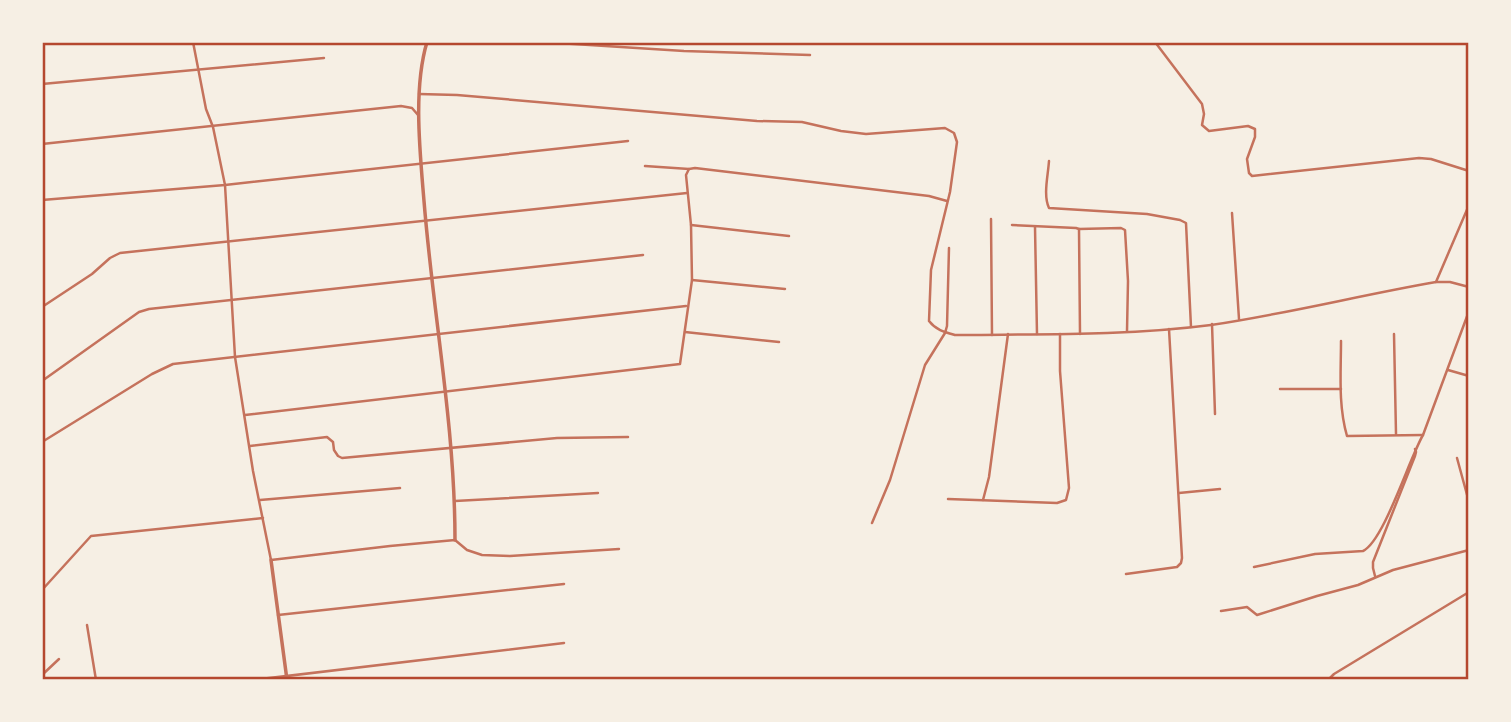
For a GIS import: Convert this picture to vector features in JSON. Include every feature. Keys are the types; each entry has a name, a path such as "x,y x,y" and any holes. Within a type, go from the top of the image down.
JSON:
{"street":[{"path":"193,42 225,185 235,357 271,559 286,678"},
{"path":"427,42 422,60 418,115 426,220 447,391 456,540 467,550 482,555 510,556 619,549"},
{"path":"542,42 684,51 810,55"},
{"path":"1155,42 1202,104 1202,125 1209,131 1248,126 1255,129 1247,159 1252,176 1419,158 1469,171"},
{"path":"42,84 324,58"},
{"path":"419,94 757,121 802,121 866,134 945,128 954,133 957,142 932,271 929,321 945,333 955,335 1080,334 1191,327 1436,282 1469,287"},
{"path":"42,144 401,106 412,108 418,115"},
{"path":"42,201 225,185 628,141"},
{"path":"1049,161 1046,198 1049,208 1147,214 1186,223 1191,327"},
{"path":"645,166 695,168 916,194 947,201"},
{"path":"245,415 680,364 692,280 691,225 686,175 689,169"},
{"path":"42,307 92,274 110,258 120,254 688,193"},
{"path":"1436,282 1469,205"},
{"path":"1232,213 1239,319"},
{"path":"991,219 992,335"},
{"path":"691,225 789,236"},
{"path":"1012,225 1125,230 1127,332"},
{"path":"1035,227 1037,334"},
{"path":"1079,229 1080,334"},
{"path":"872,523 890,480 925,366 947,326 949,248"},
{"path":"42,381 139,312 149,309 643,255"},
{"path":"692,280 785,289"},
{"path":"42,442 152,374 173,364 688,305"},
{"path":"1254,567 1323,553 1367,550 1381,529 1423,435 1469,311"},
{"path":"1212,324 1215,414"},
{"path":"1126,574 1177,566 1182,558 1169,329"},
{"path":"685,332 779,342"},
{"path":"982,501 989,477 1008,334"},
{"path":"948,499 1057,503 1066,500 1069,488 1060,371 1060,334"},
{"path":"1394,334 1396,434"},
{"path":"1341,341 1341,389 1347,436 1423,435"},
{"path":"1448,370 1469,376"},
{"path":"1280,389 1341,389"},
{"path":"250,446 327,437 342,458 557,438 628,437"},
{"path":"1376,578 1373,562 1415,456 1415,449"},
{"path":"1457,458 1469,502"},
{"path":"260,500 400,488"},
{"path":"1179,493 1220,489"},
{"path":"455,501 598,494"},
{"path":"42,590 90,536 262,518"},
{"path":"271,559 456,540"},
{"path":"1221,611 1247,607 1256,615 1358,585 1393,570 1469,550"},
{"path":"278,615 564,584"},
{"path":"1328,680 1469,592"},
{"path":"87,625 96,680"},
{"path":"253,680 564,643"},
{"path":"42,675 59,659"}]}
